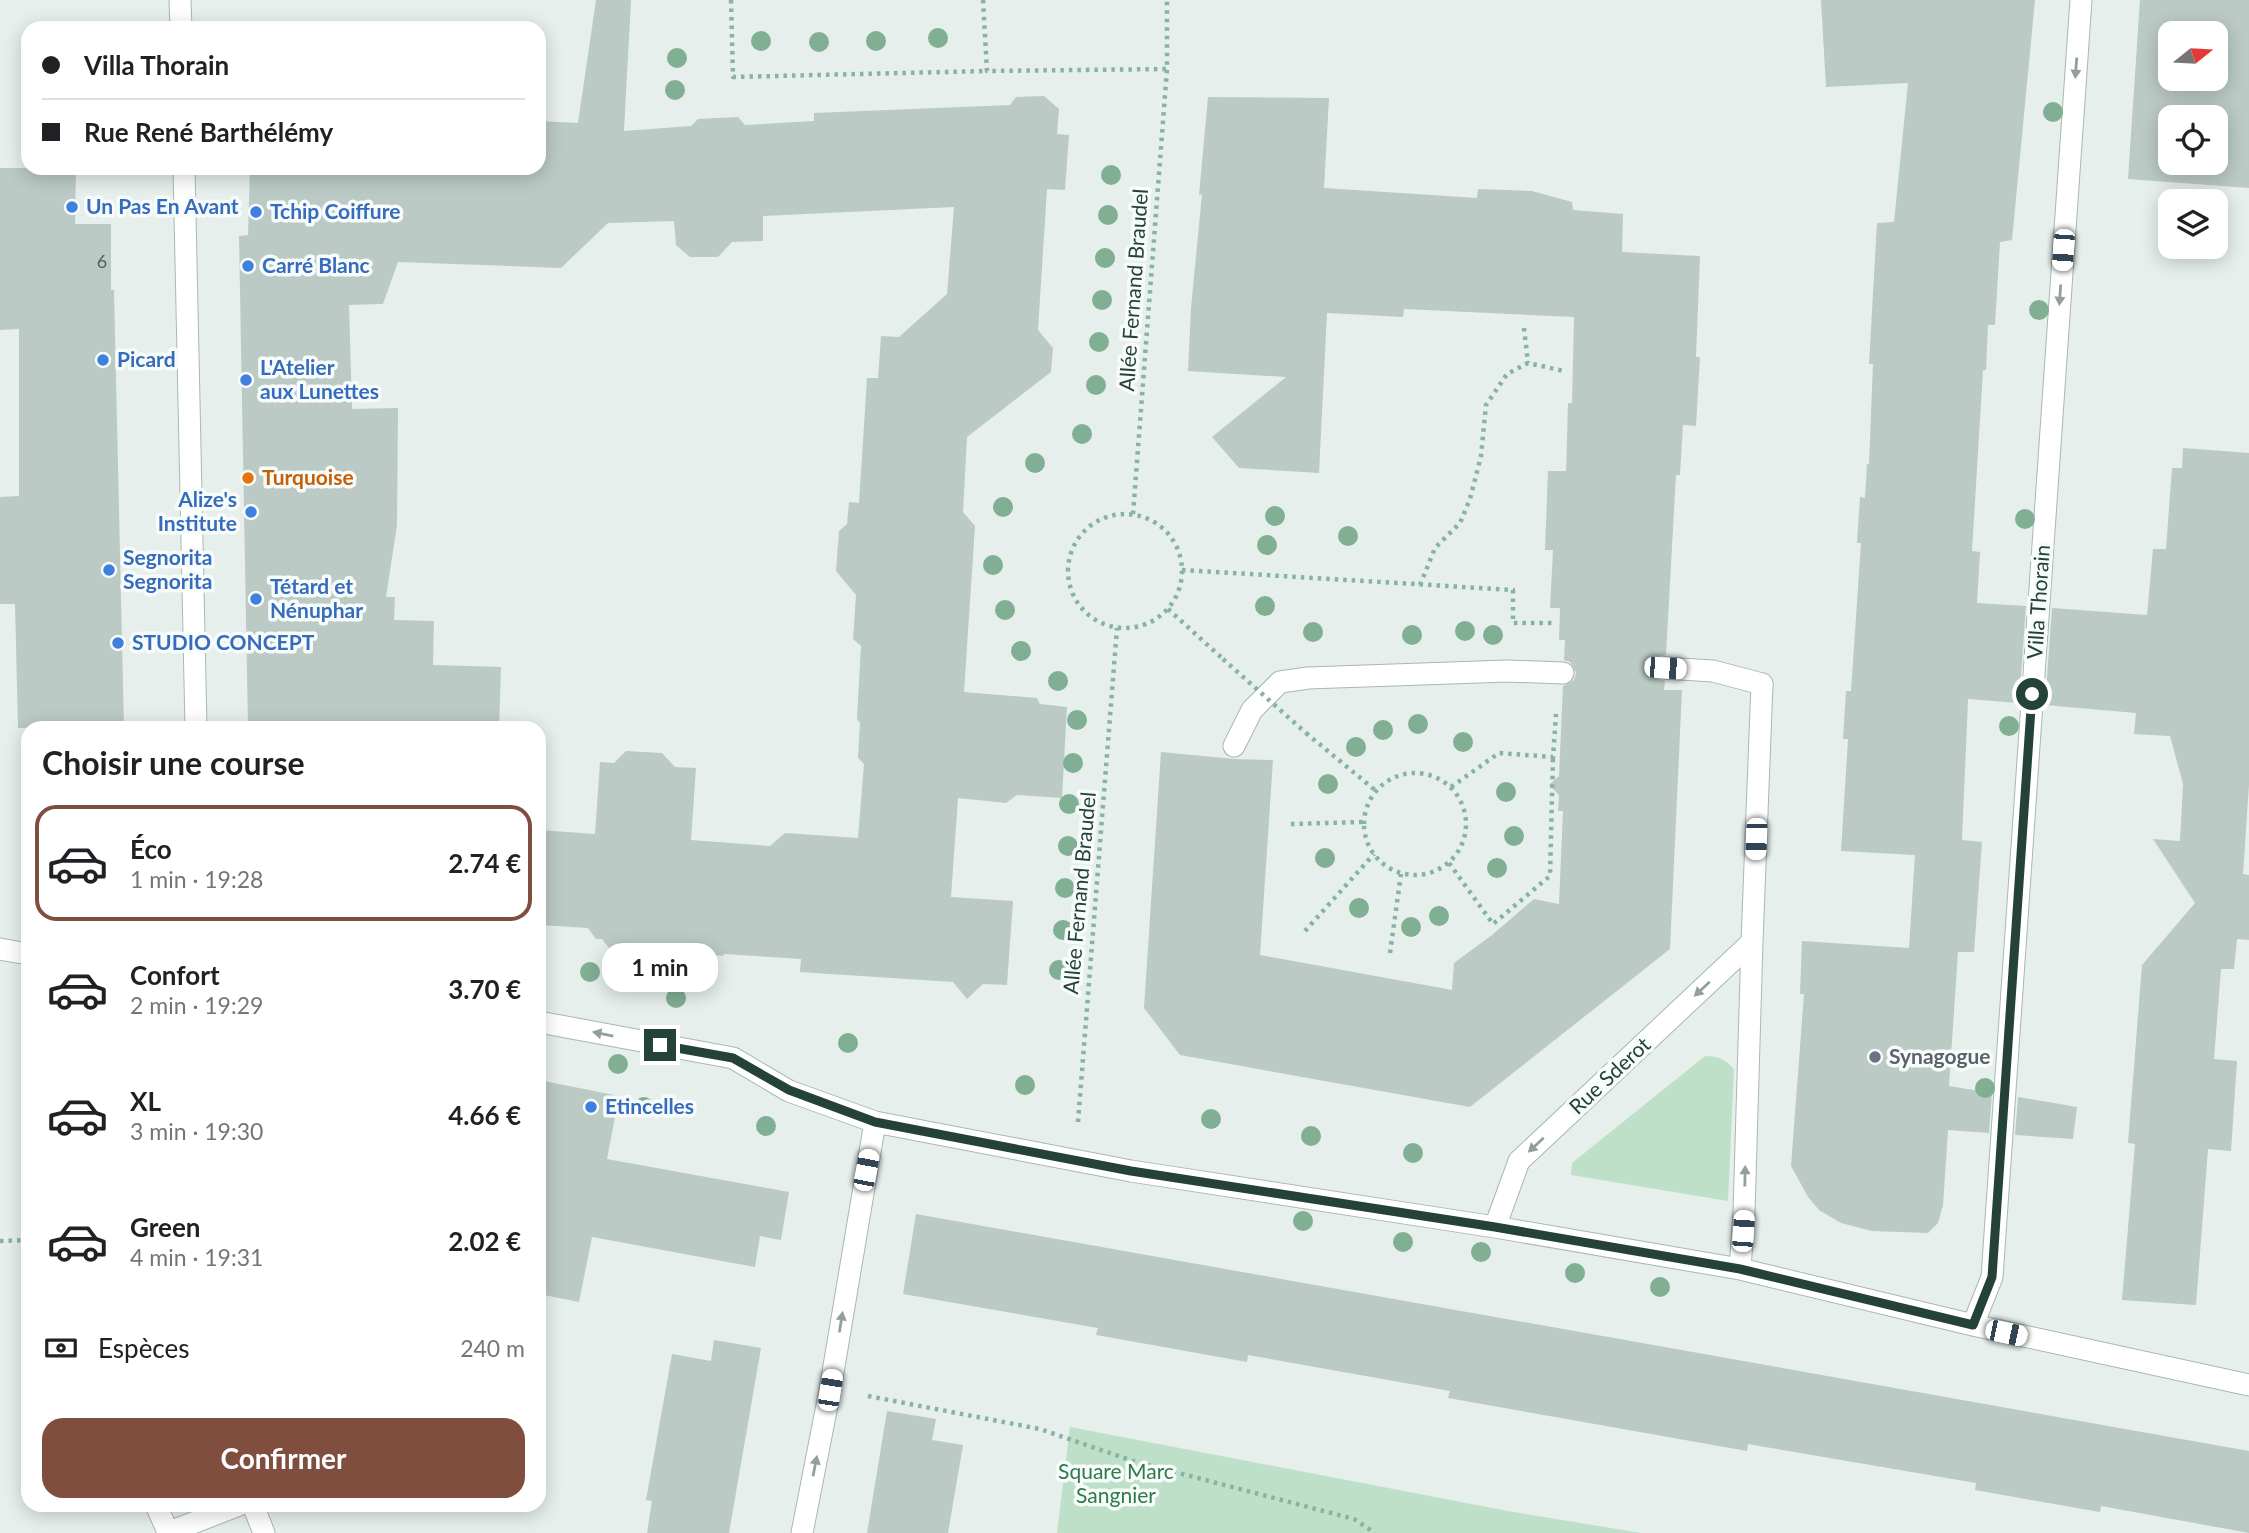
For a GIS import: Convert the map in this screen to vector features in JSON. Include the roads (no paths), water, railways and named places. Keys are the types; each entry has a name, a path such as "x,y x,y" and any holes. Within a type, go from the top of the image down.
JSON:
{"street":[{"path":"180,0 181,21"},
{"name":"Villa Thorain","path":"1973,1325 1992,1277 2081,0"},
{"path":"184,175 196,721"},
{"path":"1665,668 1713,671 1762,684 1740,1269"},
{"path":"1234,746 1252,710 1280,682 1308,678 1494,671 1563,673"},
{"name":"Rue Sderot","path":"1495,1227 1519,1161 1752,942"},
{"path":"0,948 21,952"},
{"path":"546,1023 733,1058 789,1090 875,1122 1074,1161 1495,1227 1740,1269 1973,1325 2249,1385"},
{"path":"802,1533 830,1390 875,1122"},
{"path":"159,1512 167,1532 220,1512"},
{"path":"256,1512 264,1533"}],"place":[{"name":"Un Pas En Avant","path":"72,207"},
{"name":"Tchip Coiffure","path":"256,212"},
{"name":"Carré Blanc","path":"248,266"},
{"name":"Picard","path":"103,360"},
{"name":"L'Atelier aux Lunettes","path":"246,380"},
{"name":"Turquoise","path":"248,478"},
{"name":"Alize's Institute","path":"251,512"},
{"name":"Segnorita Segnorita","path":"109,570"},
{"name":"Tétard et Nénuphar","path":"256,599"},
{"name":"STUDIO CONCEPT","path":"118,643"},
{"name":"Synagogue","path":"1875,1057"},
{"name":"Etincelles","path":"591,1107"}],"park label":[{"name":"Square Marc Sangnier","path":"1116,1484"}]}
